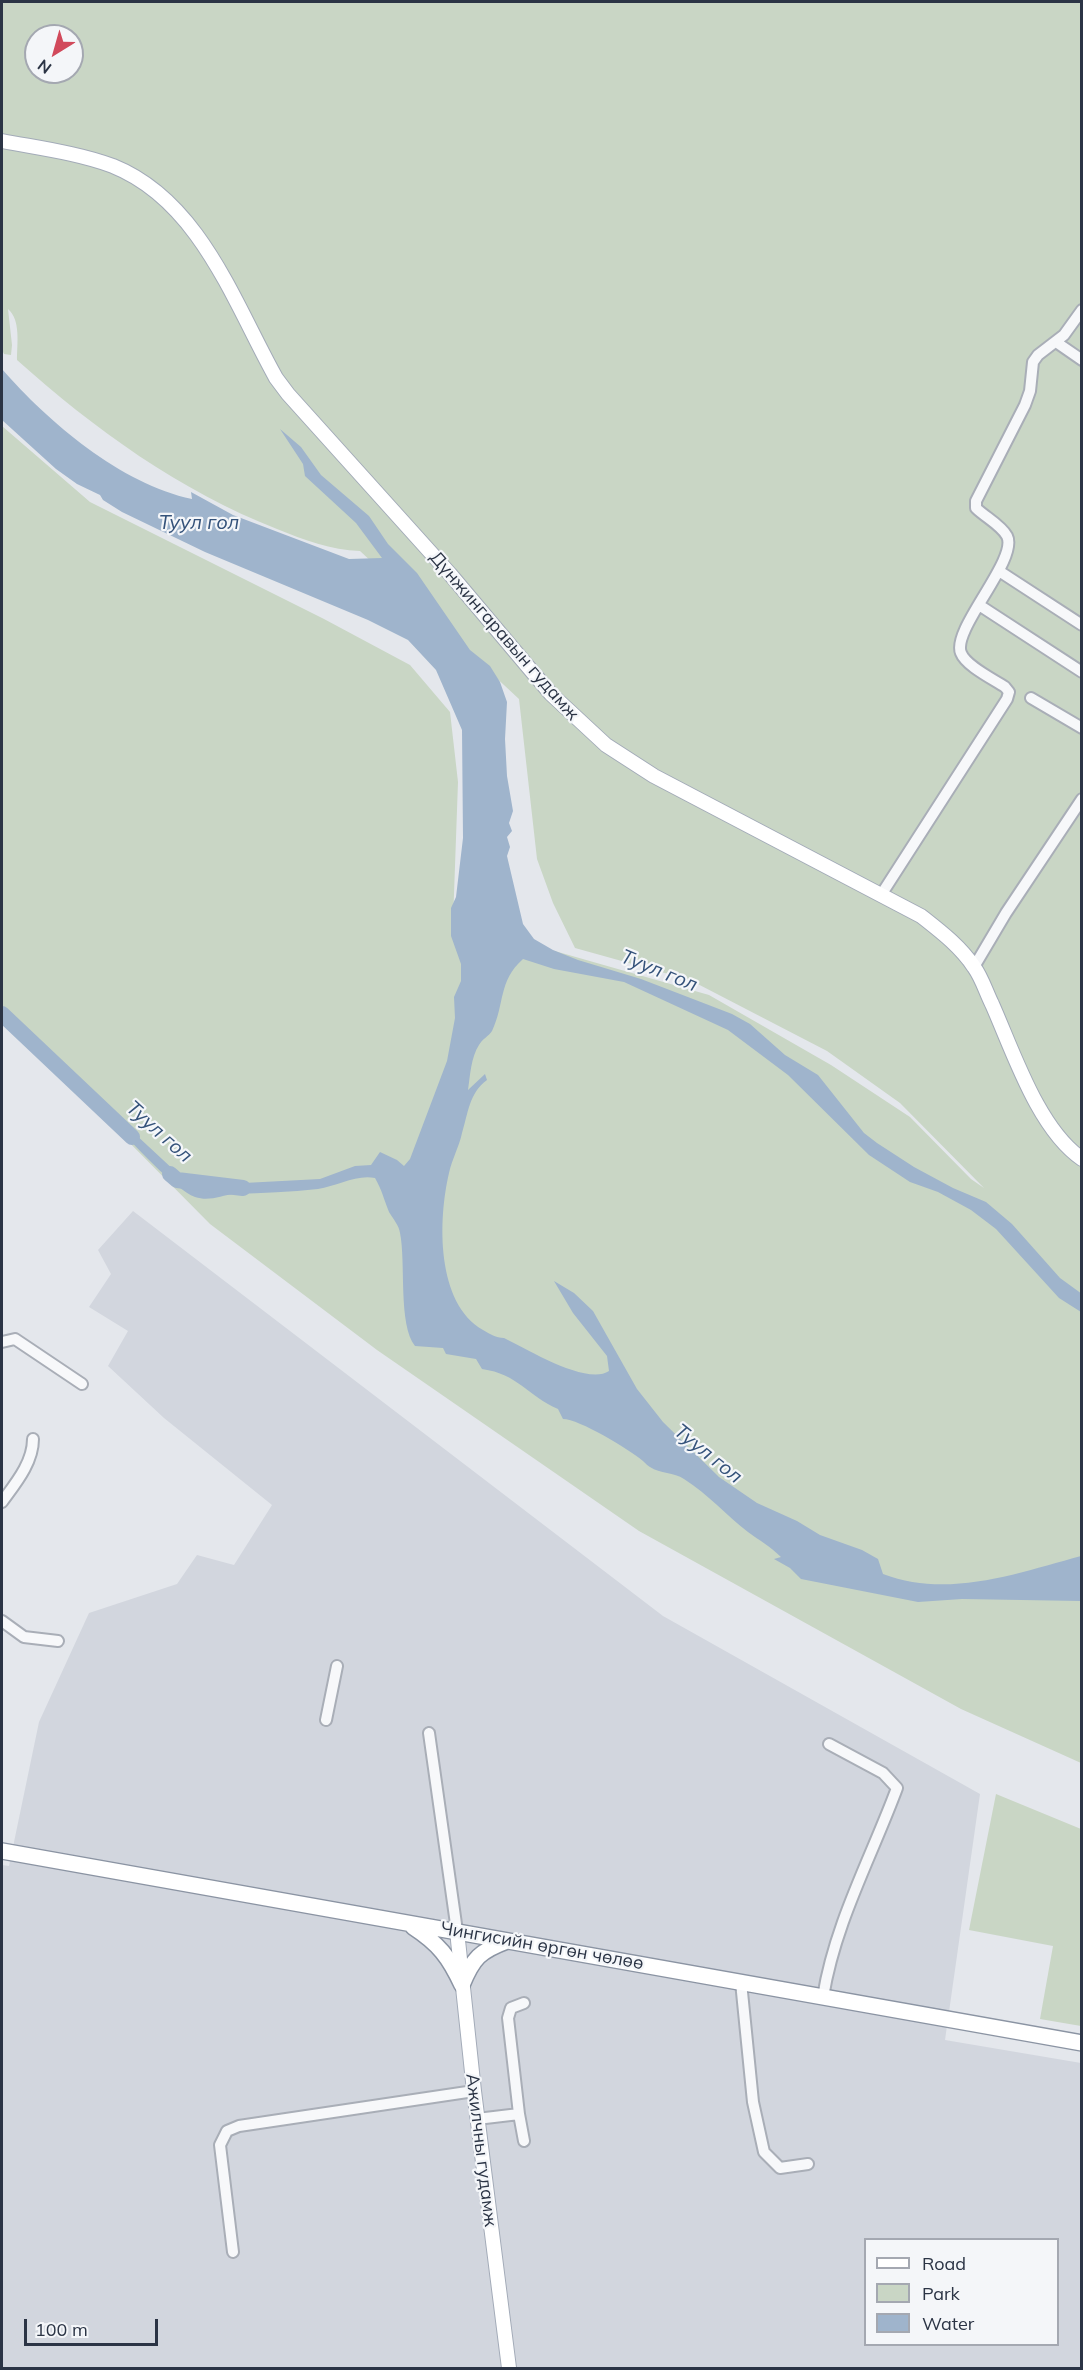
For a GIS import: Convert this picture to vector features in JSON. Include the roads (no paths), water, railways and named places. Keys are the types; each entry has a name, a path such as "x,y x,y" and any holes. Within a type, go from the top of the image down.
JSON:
{"highway":[{"name":"Чингисийн өргөн чөлөө","path":"2,1851 1082,2043"},
{"path":"406,1922 442,1948 462,1985"},
{"path":"462,1985 475,1959 490,1947 508,1940"}],"main road":[{"name":"Дүнжингаравын гудамж","path":"2,141 85,158 112,166 138,180 172,207 204,246 276,378 288,394 442,566 550,694 599,738 654,776 921,916 956,944 974,967 1038,1106 1055,1133 1082,1159"},
{"name":"Ажилчны гудамж","path":"457,1931 477,2119 509,2368"}],"street":[{"path":"881,895 1009,692 967,662 961,654 960,640 999,572 1008,543 1007,536 976,508 976,501 1025,405 1030,391 1033,362 1038,355 1064,335 1082,310"},
{"path":"1056,342 1082,360"},
{"path":"999,572 1082,625"},
{"path":"979,605 1082,672"},
{"path":"1031,698 1082,728"},
{"path":"974,967 1006,913 1082,800"},
{"path":"2,1342 15,1339 82,1384"},
{"path":"2,1502 20,1476 33,1448 33,1439"},
{"path":"2,1621 24,1637 58,1641"},
{"path":"326,1720 337,1666"},
{"path":"429,1733 457,1931"},
{"path":"823,1997 839,1930 897,1788 883,1773 829,1744"},
{"path":"741,1982 753,2102 764,2152 780,2168 808,2164"},
{"path":"524,2002 511,2008 508,2018 524,2141"},
{"path":"233,2252 220,2145 227,2131 239,2126 474,2091"},
{"path":"477,2119 519,2114"}],"water":[{"path":"2,369 41,410 64,429 113,465 139,480 192,499 191,492 233,515 349,559 382,558 356,523 305,476 303,464 280,429 301,447 321,475 369,516 388,544 417,573 470,650 490,666 500,682 507,702 505,739 507,776 513,811 509,823 512,831 507,837 510,847 507,856 523,924 534,939 578,960 641,979 732,1014 750,1024 785,1055 818,1075 864,1133 914,1167 953,1188 986,1202 1012,1224 1060,1278 1082,1294 1081,1312 1059,1298 996,1229 971,1210 938,1192 910,1182 869,1155 788,1075 728,1030 624,982 554,969 523,959 509,976 492,1031 480,1043 474,1055 468,1090 485,1074 487,1080 476,1091 470,1104 445,1192 444,1259 456,1301 468,1317 483,1330 572,1370 587,1374 609,1371 607,1356 573,1313 554,1281 574,1293 593,1311 637,1389 663,1422 719,1477 757,1503 797,1521 820,1535 862,1550 878,1559 883,1574 908,1581 958,1584 983,1581 1081,1556 1081,1601 962,1599 918,1602 801,1579 790,1568 774,1559 781,1557 777,1553 684,1479 654,1469 627,1449 604,1436 580,1424 563,1419 558,1409 514,1380 482,1369 476,1359 446,1354 443,1348 415,1346 406,1324 402,1245 399,1230 375,1178 354,1179 318,1189 235,1194 211,1199 195,1197 176,1185 114,1124 120,1120 176,1172 198,1188 320,1179 355,1166 371,1165 380,1152 404,1166 410,1159 447,1061 455,1018 454,997 461,981 461,964 451,936 451,908 456,897 463,838 462,730 436,670 408,640 368,620 205,552 122,512 103,500 100,495 77,484 56,469 2,420"}],"waterway":[{"name":"Туул гол","path":"2,1014 132,1137"},
{"name":"Туул гол","path":"170,1174 177,1180 243,1188"}]}
